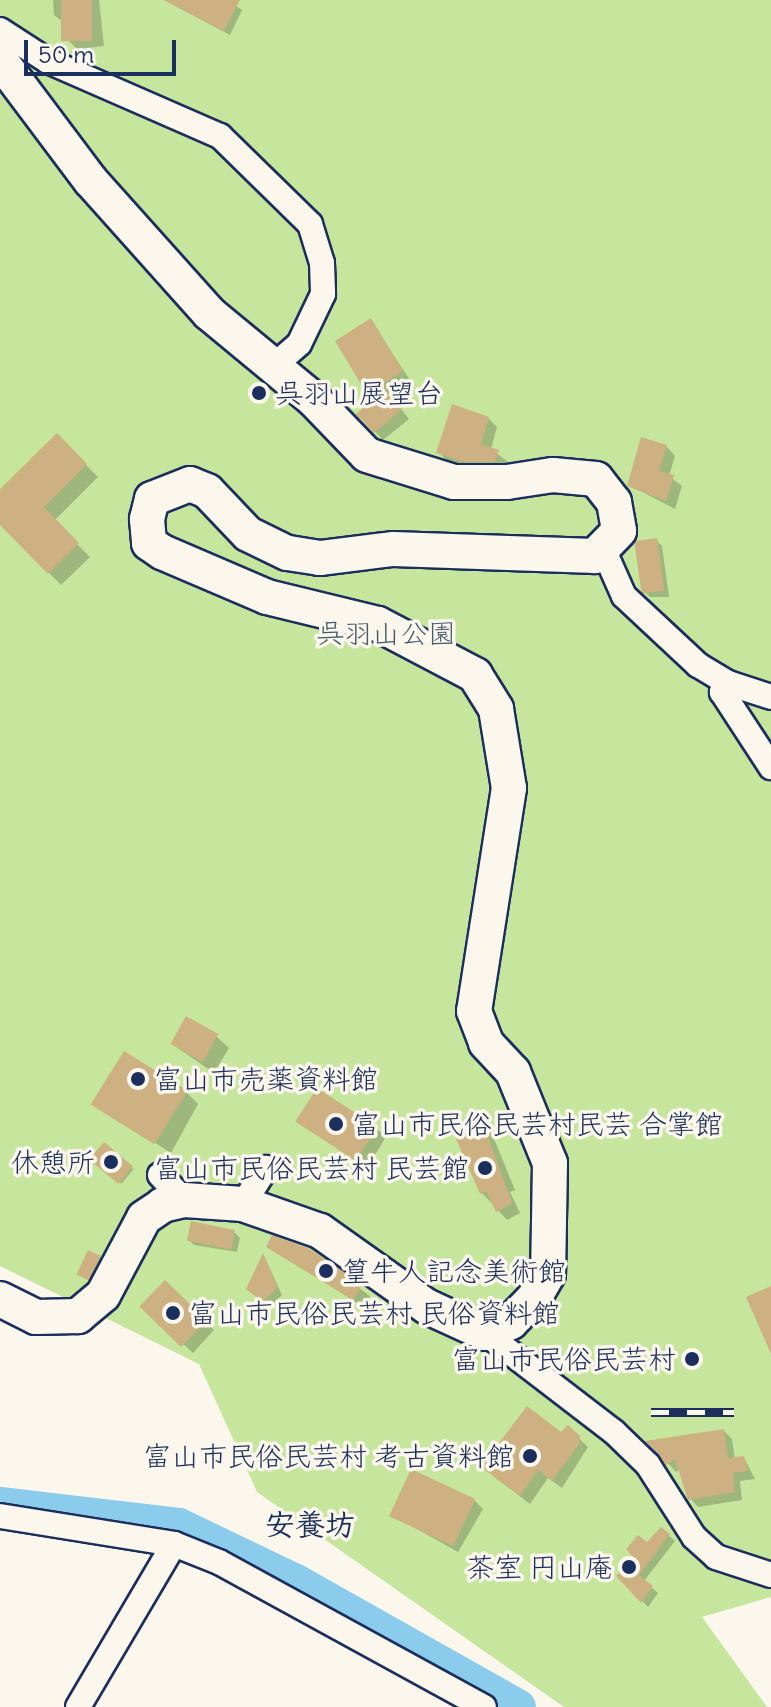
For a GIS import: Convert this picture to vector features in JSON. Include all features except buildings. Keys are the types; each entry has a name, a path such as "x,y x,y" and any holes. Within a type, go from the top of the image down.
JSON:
{"street":[{"path":"0,30 48,61 220,136 310,224 322,263 323,294 314,322 299,344 270,369"},
{"path":"0,60 91,181 209,313 270,369 314,400 367,455 410,471 454,482 507,482 553,475 596,479 614,502 619,531 604,551 573,558 393,549 320,558 287,553 248,534 207,491 190,484 152,499 147,519 149,543 162,552 267,597 378,624 475,675 496,709 509,788 474,1011 486,1043 519,1085 550,1163 553,1204 548,1274 511,1322 485,1333"},
{"path":"604,551 624,596 698,665 728,683 771,697"},
{"path":"728,683 722,692 771,767"},
{"path":"243,1204 266,1168"},
{"path":"160,1175 184,1200"},
{"path":"0,1299 36,1317 78,1316 103,1295 144,1218 163,1205 184,1200 243,1204 320,1231 426,1306 485,1333 625,1443 648,1465 694,1537 716,1557 771,1575"},
{"path":"0,1516 174,1544 219,1562 484,1707"},
{"path":"78,1707 174,1544"}],"green space":[{"name":"呉羽山公園","path":"0,0 771,0 771,1597 702,1617 767,1707 564,1707 257,1492 199,1364 0,1266"}],"waterway":[{"path":"0,1505 179,1526 294,1581 518,1707"}],"railway":[{"path":"651,1412 734,1412"}],"place":[{"name":"呉羽山展望台","path":"259,393"},
{"name":"富山市売薬資料館","path":"138,1079"},
{"name":"富山市民俗民芸村民芸 合掌館","path":"336,1124"},
{"name":"休憩所","path":"111,1162"},
{"name":"富山市民俗民芸村 民芸館","path":"485,1168"},
{"name":"篁牛人記念美術館","path":"326,1271"},
{"name":"富山市民俗民芸村 民俗資料館","path":"173,1313"},
{"name":"富山市民俗民芸村","path":"692,1359"},
{"name":"富山市民俗民芸村 考古資料館","path":"530,1456"},
{"name":"茶室 円山庵","path":"629,1567"}],"district":[{"name":"安養坊","path":"310,1524"}]}
